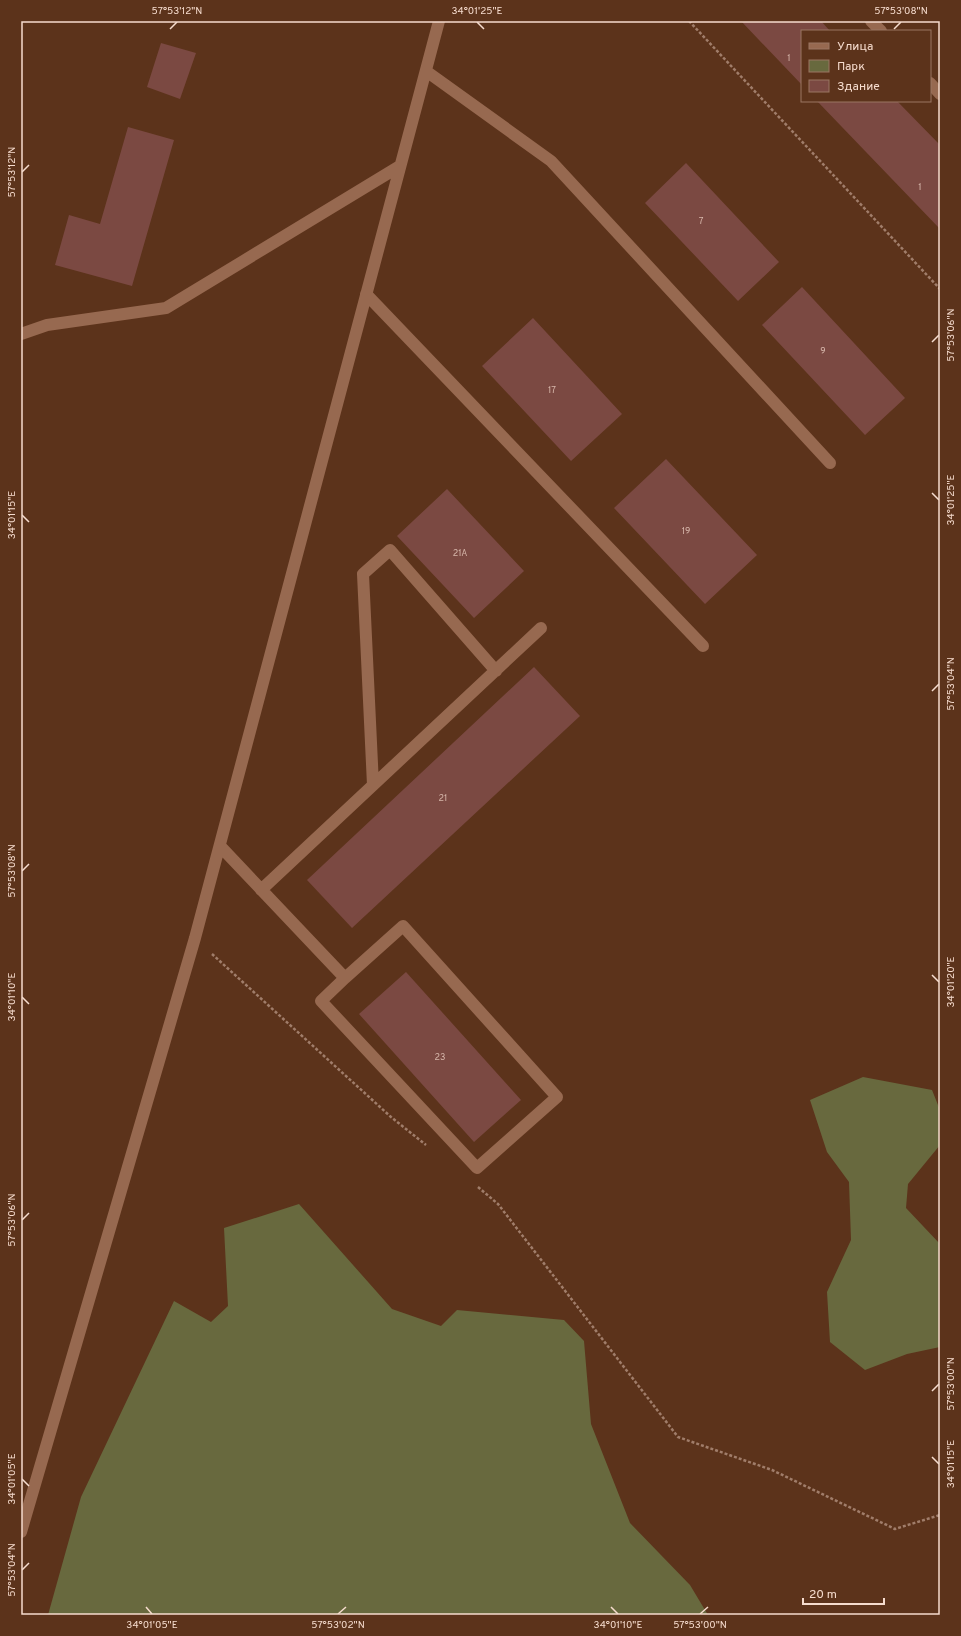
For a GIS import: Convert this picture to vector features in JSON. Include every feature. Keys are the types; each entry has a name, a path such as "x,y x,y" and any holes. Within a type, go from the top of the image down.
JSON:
{"street":[{"path":"21,1532 195,938 439,21"},
{"path":"872,21 880,30"},
{"path":"426,71 551,161 830,462"},
{"path":"931,84 940,94"},
{"path":"21,334 47,325 166,308 400,166"},
{"path":"366,294 703,646"},
{"path":"373,785 363,574 390,550 496,671"},
{"path":"261,890 541,628"},
{"path":"220,846 345,978"},
{"path":"403,926 558,1097 476,1168 321,1001 345,978 403,926"}],"path":[{"path":"689,21 940,289"},
{"path":"195,938 391,1117 427,1146"},
{"path":"474,1185 498,1204 678,1437 772,1470 895,1529 940,1515"}],"green space":[{"path":"863,1077 932,1090 940,1110 940,1145 908,1184 906,1208 940,1244 940,1347 907,1354 865,1370 830,1342 827,1292 851,1240 849,1182 827,1152 810,1100"},
{"path":"299,1204 392,1309 441,1326 457,1310 564,1320 584,1341 591,1424 630,1523 690,1585 708,1615 48,1615 81,1497 174,1301 211,1322 228,1306 224,1228"}],"building":[{"path":"741,21 821,21 829,30 801,30 801,84"},
{"path":"161,43 196,53 180,99 147,87"},
{"path":"818,102 898,102 940,145 940,229"},
{"path":"128,127 174,140 132,286 55,265 69,215 100,224"},
{"path":"686,163 779,262 738,301 645,203"},
{"path":"802,287 905,398 865,435 762,325"},
{"path":"533,318 622,414 571,461 482,366"},
{"path":"666,459 757,555 705,604 614,508"},
{"path":"447,489 524,571 474,618 397,536"},
{"path":"534,667 580,716 352,928 307,880"},
{"path":"406,972 521,1100 474,1142 359,1014"}]}
